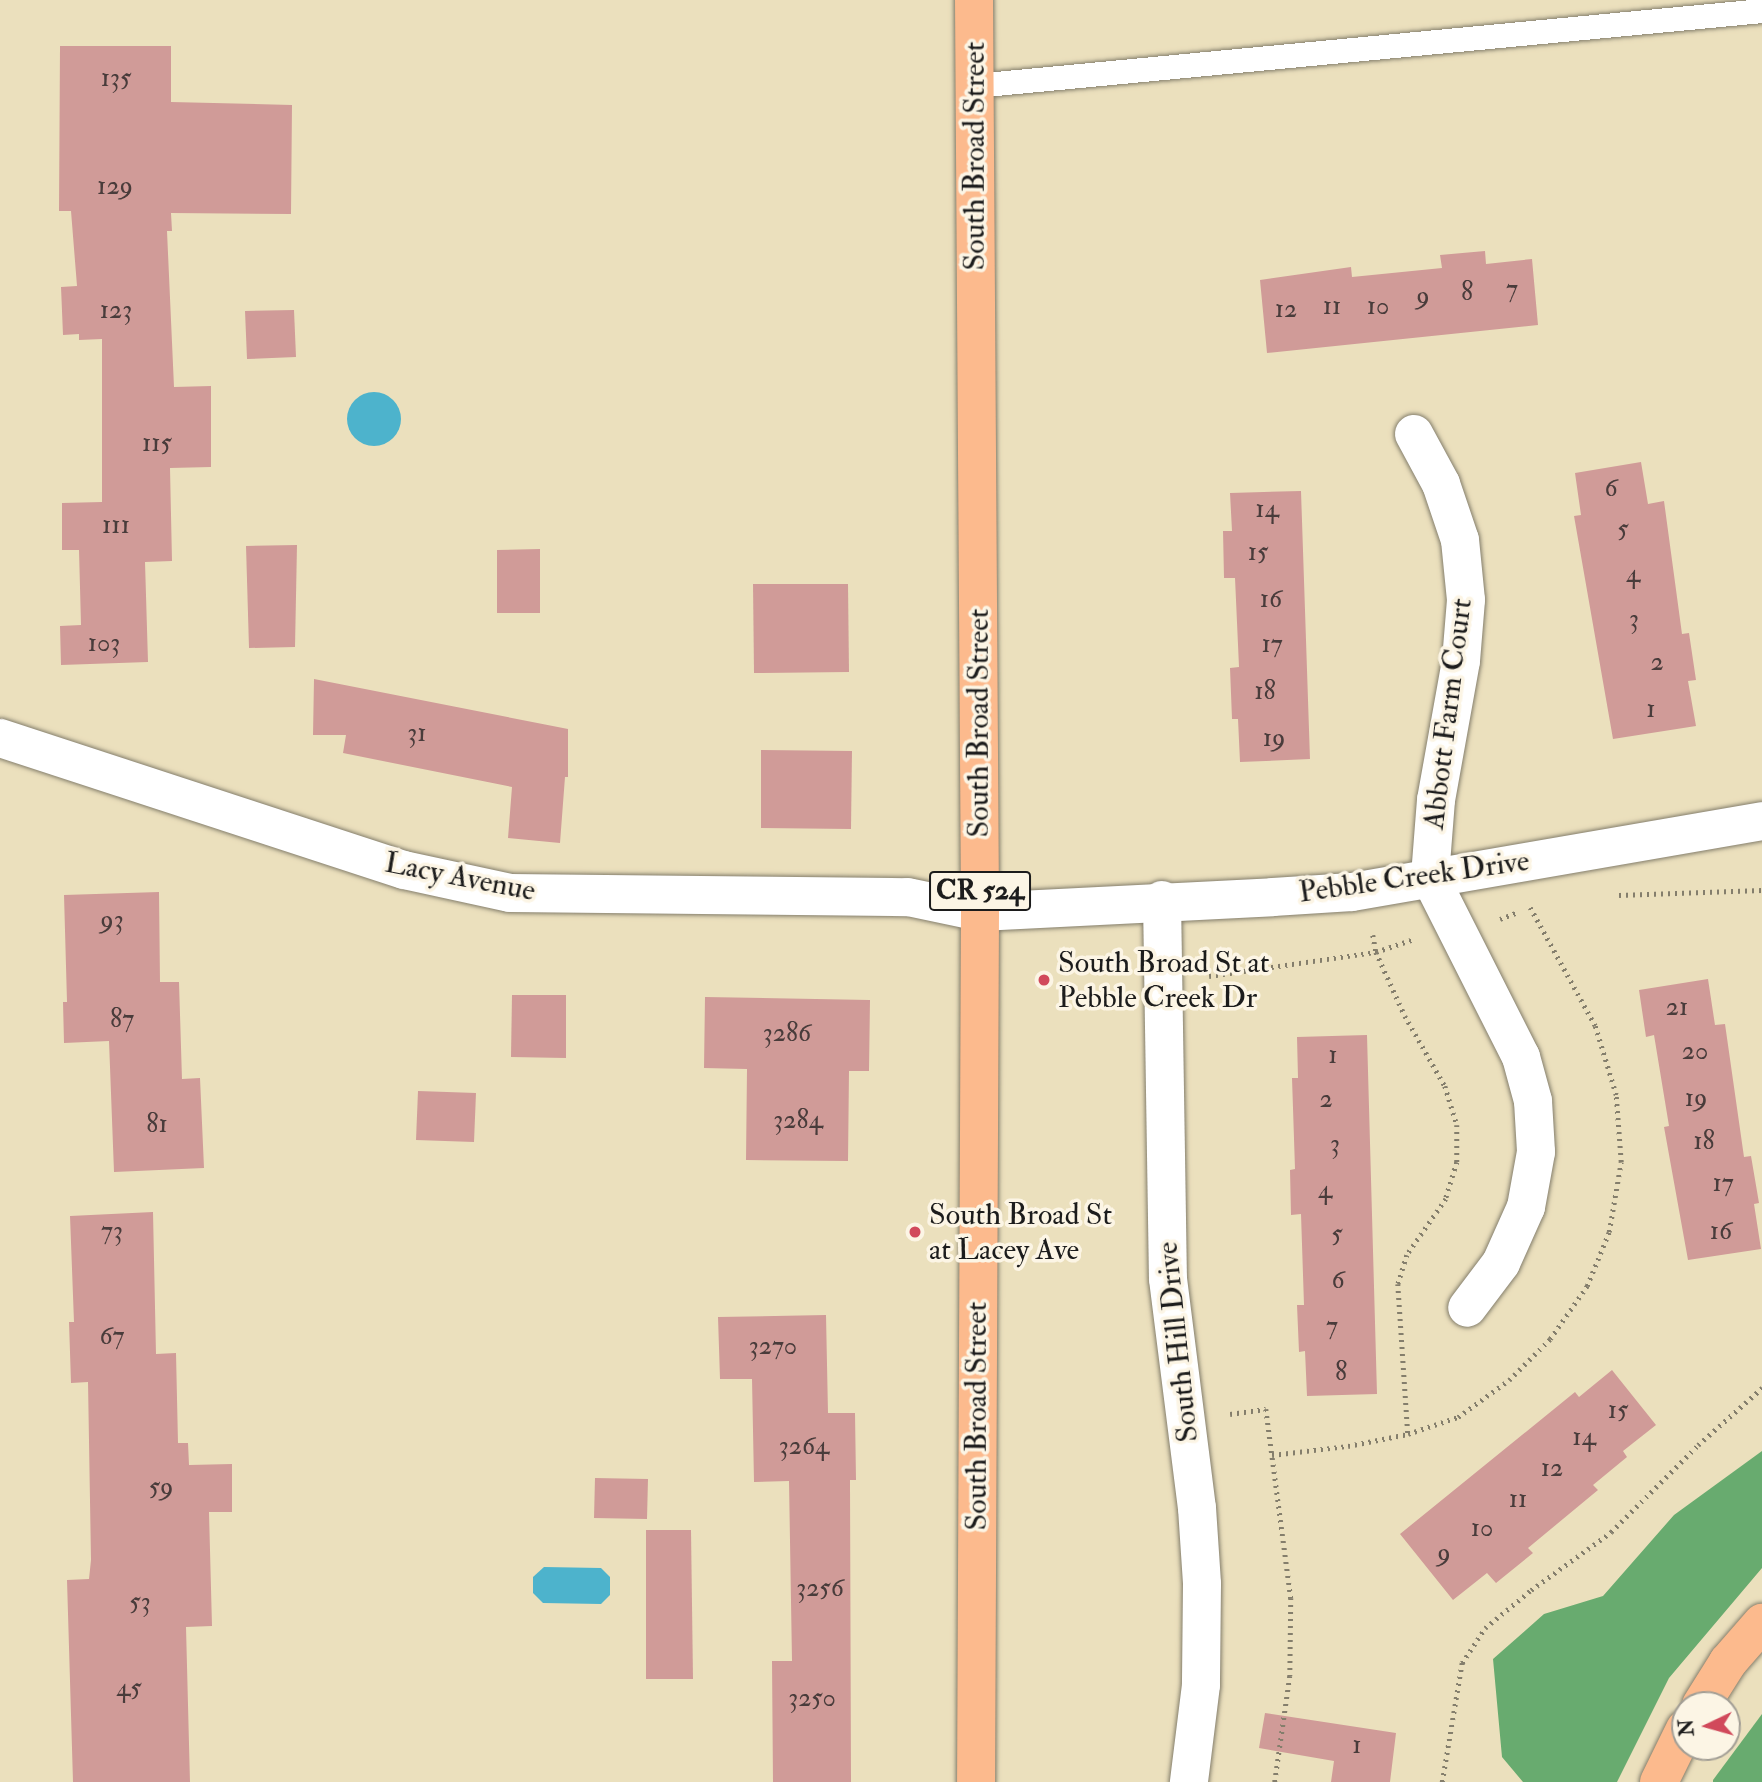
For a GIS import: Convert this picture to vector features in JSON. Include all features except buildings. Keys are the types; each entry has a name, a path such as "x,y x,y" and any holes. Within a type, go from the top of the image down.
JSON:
{"main road":[{"name":"South Broad Street","path":"974,0 980,912 976,1782"},
{"path":"1709,1691 1728,1662 1762,1623"},
{"path":"1659,1782 1671,1758"}],"street":[{"name":"Abbott Farm Court","path":"1414,434 1441,484 1460,540 1466,600 1461,661 1436,800 1430,877"},
{"name":"Lacy Avenue","path":"0,738 404,870 510,893 908,897 980,912"},
{"name":"Pebble Creek Drive","path":"980,912 1162,900 1273,897 1366,889 1762,821"},
{"path":"1430,877 1521,1057 1534,1101 1536,1152 1521,1218 1501,1263 1466,1308"},
{"name":"South Hill Drive","path":"1162,900 1168,1279 1197,1508 1202,1584 1201,1685 1189,1782"}],"lane":[{"path":"975,86 1762,10"}],"path":[{"path":"1366,889 1376,953 1405,1016 1445,1086 1457,1125 1457,1162 1446,1199 1407,1255 1398,1284 1408,1434"},
{"path":"1607,895 1762,890"},
{"path":"1163,982 1376,953 1425,934 1457,930 1541,905"},
{"path":"1442,1782 1462,1662 1485,1628 1611,1532 1698,1445 1762,1388"},
{"path":"1184,1420 1266,1409 1291,1598 1290,1676 1275,1782"}],"green space":[{"path":"1762,1451 1762,1568 1669,1678 1617,1782 1523,1782 1502,1757 1493,1659 1544,1614 1603,1596 1674,1515"},
{"path":"1762,1714 1762,1782 1713,1782 1727,1761 1741,1761 1741,1742"}],"water":[{"path":"374,392 393,400 401,419 393,438 374,446 355,438 347,419 355,400"},
{"path":"544,1567 601,1568 610,1577 610,1595 601,1604 543,1603 533,1593 533,1577"}],"place":[{"name":"South Broad St at Pebble Creek Dr","path":"1044,980"},
{"name":"South Broad St at Lacey Ave","path":"915,1232"}]}
